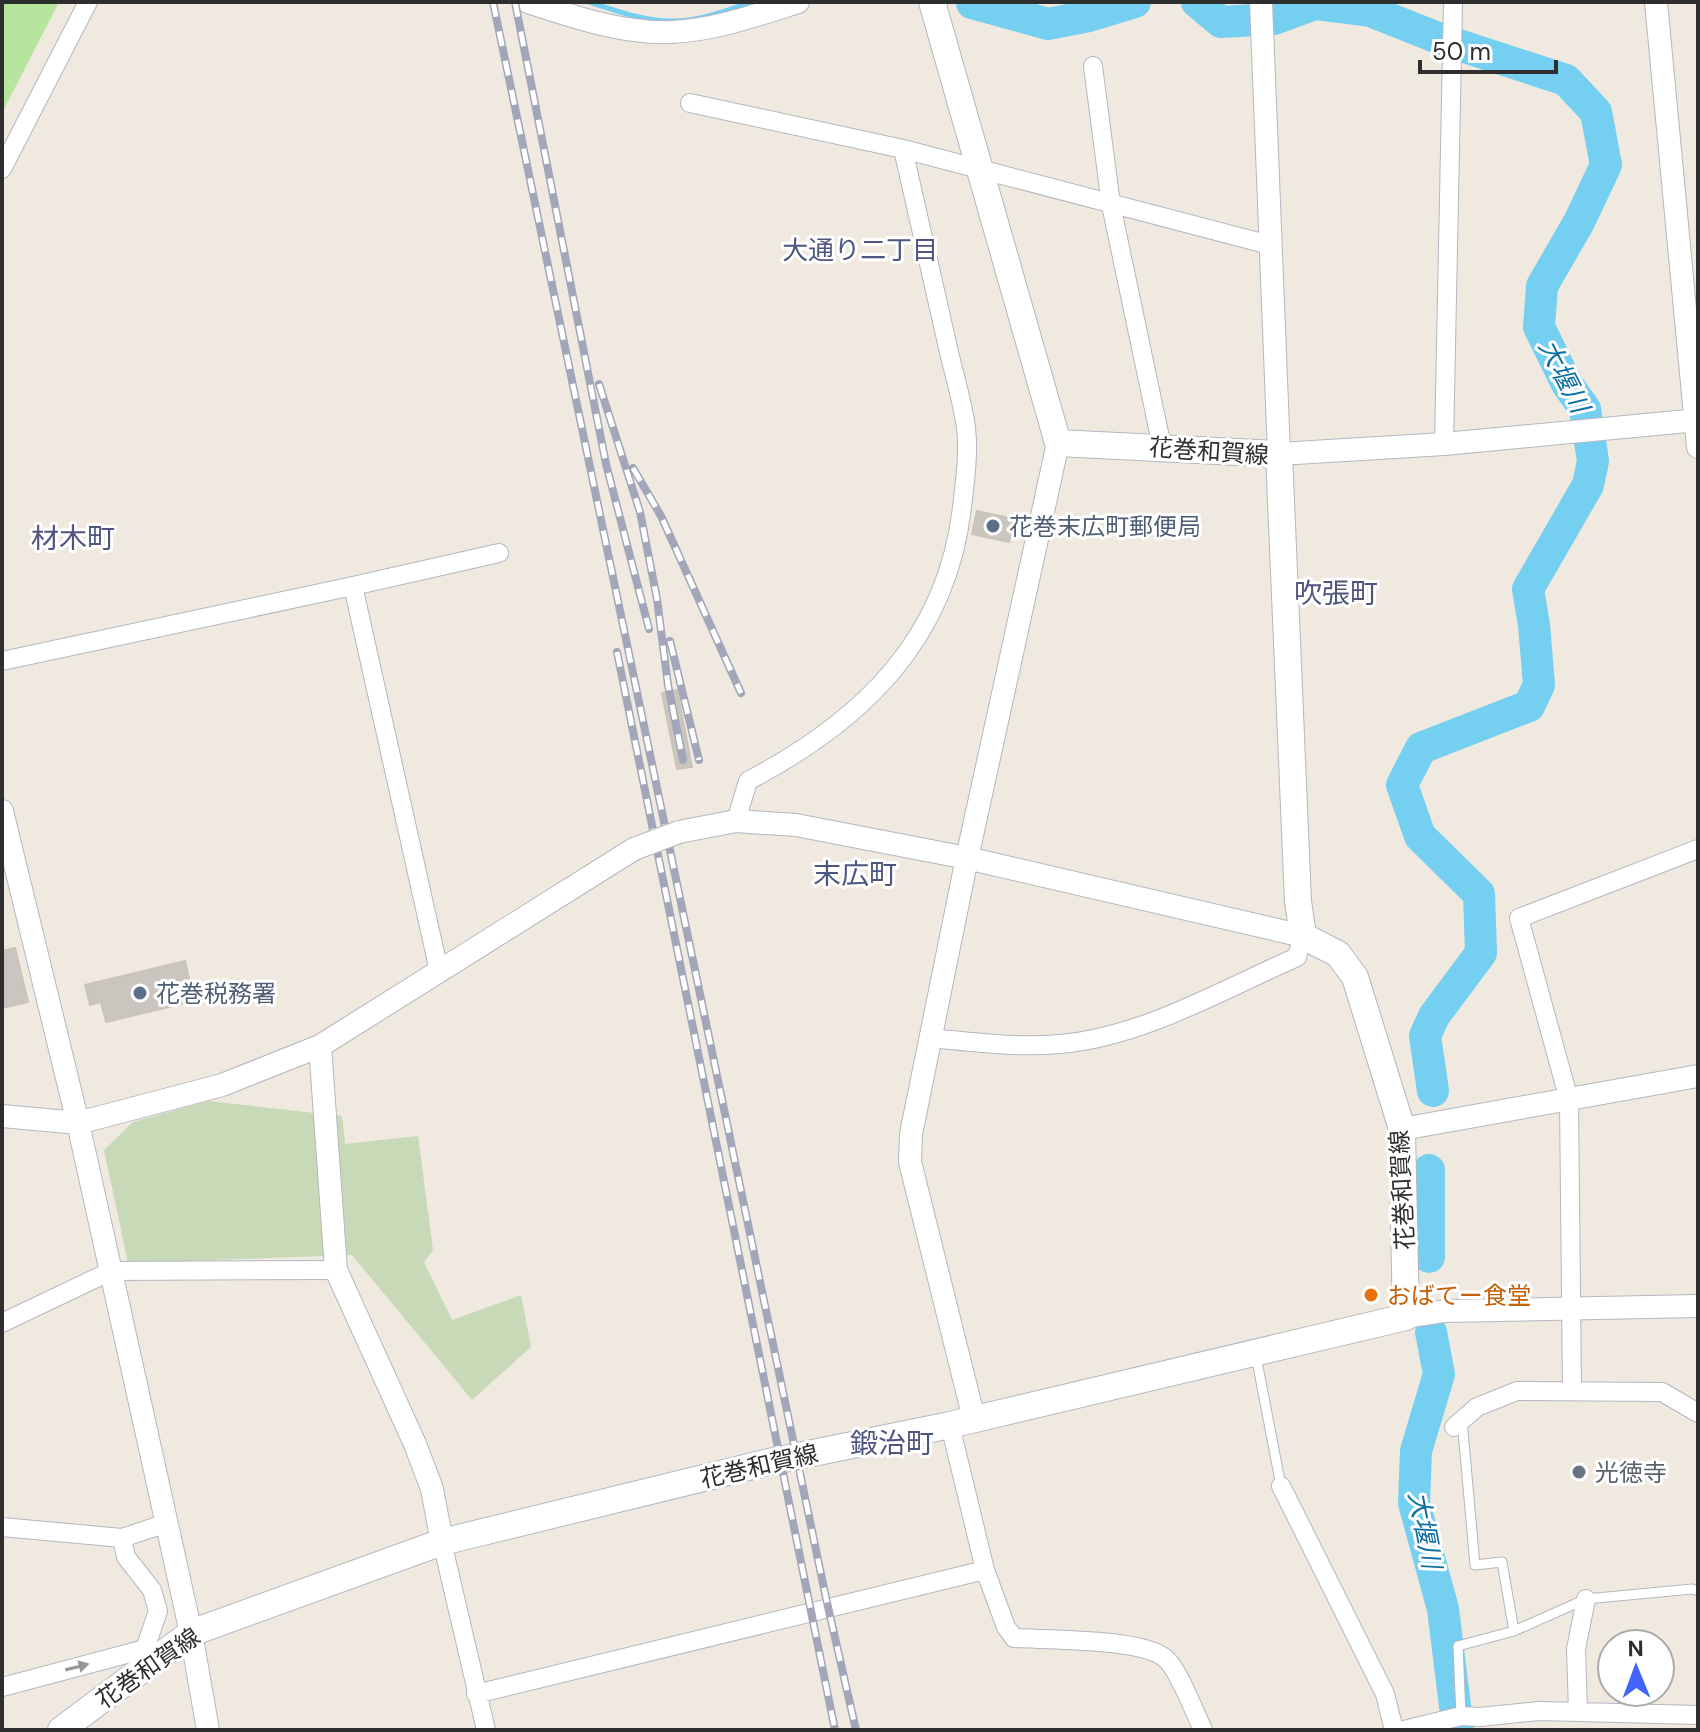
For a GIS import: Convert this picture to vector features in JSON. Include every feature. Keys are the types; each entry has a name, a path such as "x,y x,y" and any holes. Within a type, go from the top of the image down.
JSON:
{"main road":[{"path":"932,2 1058,443"},
{"name":"花巻和賀線","path":"61,1730 191,1633 442,1542 769,1462 962,1422 1406,1317 1402,1129 1355,977 1338,954 1303,936 1298,901 1279,454 1058,443"}],"street":[{"path":"2,169 88,2"},
{"path":"528,2 626,29 671,32 714,26 798,2"},
{"path":"1261,2 1279,454 1444,444 1696,421"},
{"path":"1656,2 1698,447"},
{"path":"1444,444 1453,9"},
{"path":"1093,66 1111,205 1162,447"},
{"path":"690,103 903,149 1270,245"},
{"path":"736,821 748,781 792,757 841,721 875,692 911,648 939,598 958,542 965,480 966,429 903,149"},
{"path":"1058,443 967,858 911,1134 910,1162 962,1422 985,1570 1006,1627 1014,1638 1152,1649 1168,1660 1203,1730"},
{"path":"2,661 499,553"},
{"path":"353,586 439,971"},
{"path":"2,811 6,844 78,1123 191,1633 208,1730"},
{"path":"2,1116 78,1123 222,1085 320,1046 634,849 679,832 736,821 796,825 967,858 1303,936 1297,957 1121,1032 1064,1044 1030,1046 930,1038"},
{"path":"1572,1391 1569,1100 1519,918 1698,849"},
{"path":"320,1046 336,1270 415,1444 432,1489 486,1730"},
{"path":"1402,1129 1698,1076"},
{"path":"2,1323 111,1271 336,1270"},
{"path":"1406,1317 1445,1311 1698,1306"},
{"path":"1458,1423 1477,1407 1517,1391 1662,1392 1698,1413"},
{"path":"1281,1486 1385,1694 1394,1730"},
{"path":"2,1527 122,1538 167,1523"},
{"path":"2,1687 145,1649 158,1611 152,1590 126,1557 122,1538"},
{"path":"476,1694 985,1570"},
{"path":"1578,1710 1576,1649 1586,1599"},
{"path":"1404,1730 1453,1718 1532,1721 1578,1710 1698,1715"}],"lane":[{"path":"1256,1352 1281,1486"},
{"path":"1458,1423 1475,1565 1502,1562 1514,1631"},
{"path":"1453,1718 1458,1646 1514,1631 1586,1599 1692,1589 1698,1591"}],"green space":[{"path":"2,2 59,2 2,113"},
{"path":"208,1101 342,1116 345,1144 418,1136 433,1250 424,1262 452,1320 521,1295 531,1347 472,1400 352,1255 128,1263 104,1150 133,1122"}],"building":[{"path":"977,511 1014,519 1009,542 972,534"},
{"path":"677,690 692,767 677,769 662,693"},
{"path":"15,948 28,1002 2,1008 2,951"},
{"name":"花巻税務署","path":"185,961 194,1001 106,1022 101,1002 90,1005 85,985"}],"waterway":[{"path":"589,2 660,21 701,18 751,2"},
{"name":"大堰川","path":"972,3 1048,24 1135,2"},
{"name":"大堰川","path":"1197,2 1221,22 1274,19 1315,4 1370,11 1443,40 1566,80 1596,112 1606,165 1579,222 1542,286 1539,327 1567,384 1585,409 1593,461 1588,485 1528,589 1539,685 1529,706 1421,748 1402,785 1420,836 1479,894 1481,953 1434,1016 1425,1036 1433,1091"},
{"name":"大堰川","path":"1429,1170 1429,1257"},
{"name":"大堰川","path":"1431,1332 1439,1374 1416,1451 1414,1503 1443,1609 1458,1730"}],"railway":[{"path":"493,2 856,1730"},
{"path":"515,2 606,464 649,629"},
{"path":"599,384 640,512 683,760"},
{"path":"633,468 661,516 741,693"},
{"path":"670,641 699,760"},
{"path":"617,652 835,1730"}],"place":[{"name":"花巻末広町郵便局","path":"993,526"},
{"name":"花巻税務署","path":"140,993"},
{"name":"おばてー食堂","path":"1371,1295"},
{"name":"光徳寺","path":"1579,1472"}],"district":[{"name":"大通り二丁目","path":"860,250"},
{"name":"材木町","path":"73,538"},
{"name":"吹張町","path":"1336,593"},
{"name":"末広町","path":"855,874"},
{"name":"鍛治町","path":"892,1443"}]}
